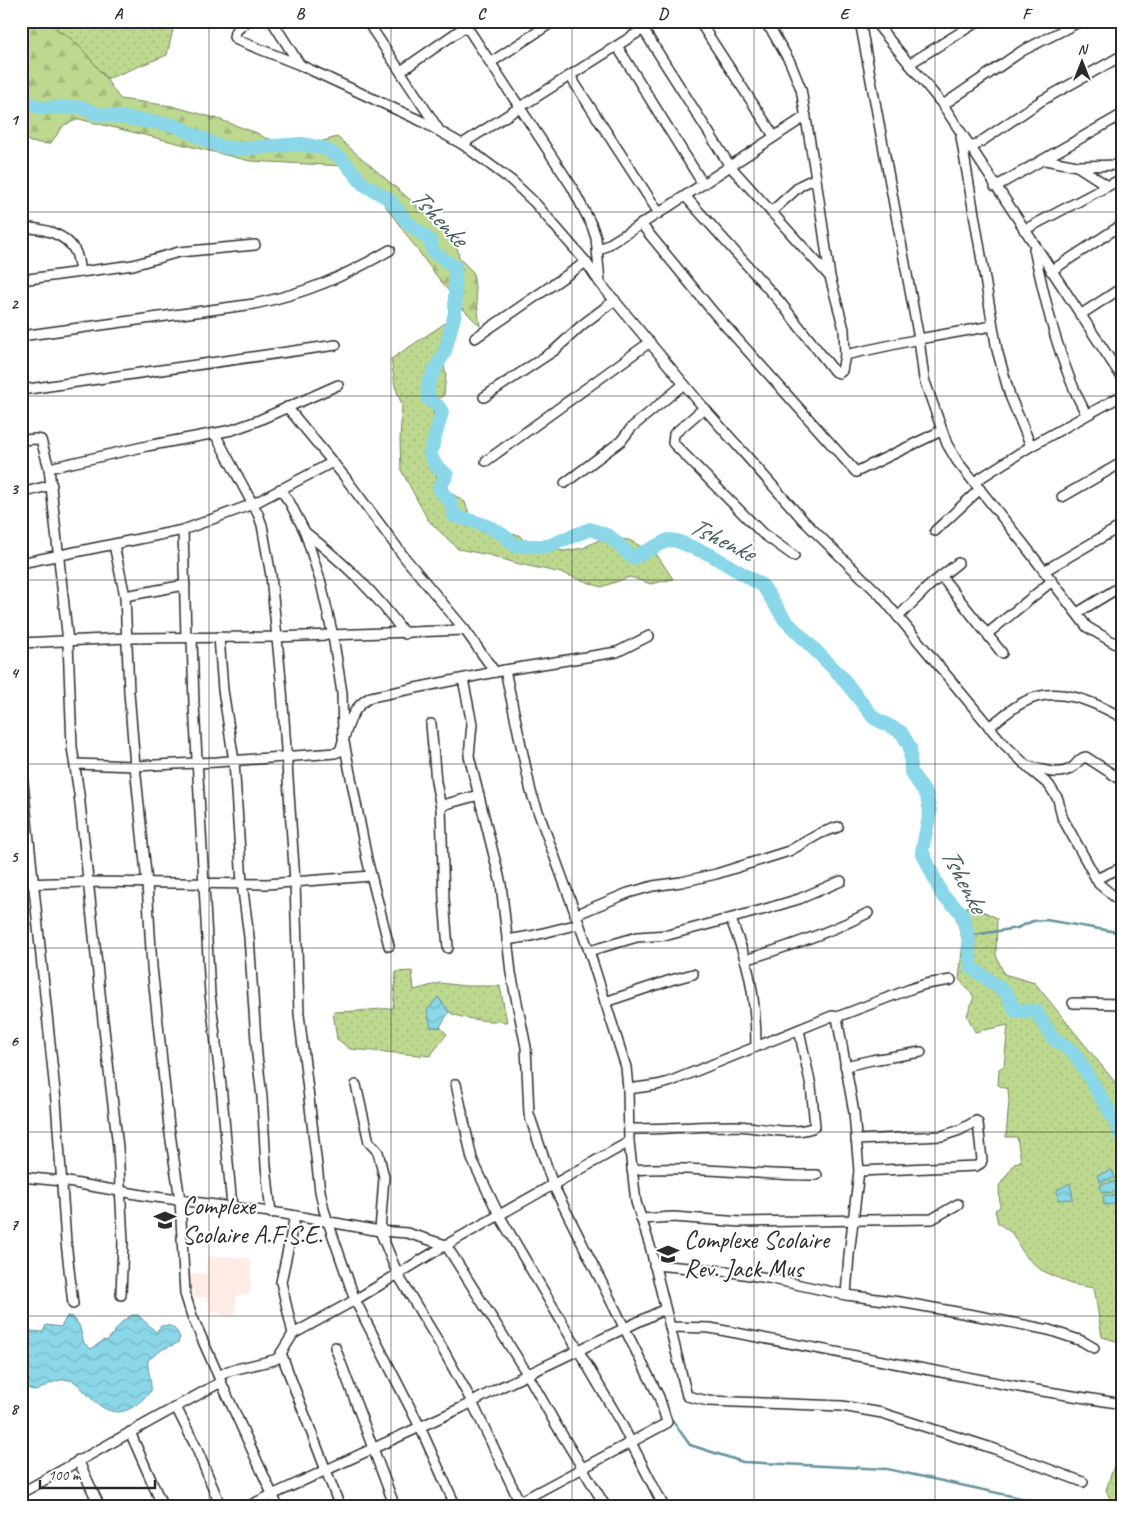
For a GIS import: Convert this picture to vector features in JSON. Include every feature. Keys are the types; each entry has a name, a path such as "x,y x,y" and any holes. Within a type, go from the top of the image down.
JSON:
{"street":[{"path":"247,21 235,32 234,37 237,40 300,65 439,130 462,144 512,181 535,203 586,262 600,283 704,408 804,521 880,595 989,727 1025,765 1049,785 1058,799 1062,818 1099,884 1123,904"},
{"path":"272,21 300,65"},
{"path":"367,21 439,130"},
{"path":"490,63 554,21"},
{"path":"462,144 656,21"},
{"path":"699,21 774,136"},
{"path":"685,196 780,302 834,371 839,373 842,371 845,355 844,330 830,277 806,116 796,72 768,25 778,21"},
{"path":"860,21 919,339 924,379 947,444 957,461 1088,627 1123,648"},
{"path":"909,64 979,21"},
{"path":"943,105 1022,51 1081,21"},
{"path":"876,22 943,105 970,150 1123,379"},
{"path":"401,71 465,24 572,187 596,238 600,283"},
{"path":"643,30 730,166 830,277"},
{"path":"617,46 703,184"},
{"path":"970,150 1041,101 1123,55"},
{"path":"570,76 659,213"},
{"path":"995,187 1123,114"},
{"path":"598,251 806,116"},
{"path":"960,132 997,350 1010,396 1031,446"},
{"path":"1045,160 1077,166 1123,165"},
{"path":"1077,166 1108,186"},
{"path":"771,212 802,185 816,178"},
{"path":"1024,230 1123,178"},
{"path":"641,224 714,313 856,472 942,431"},
{"path":"1050,271 1123,224"},
{"path":"21,228 44,229 54,233 72,246 77,254 80,272"},
{"path":"1032,244 1045,300 1072,388 1086,414"},
{"path":"21,280 133,265 179,252 255,245"},
{"path":"21,336 279,299 325,284 390,250"},
{"path":"475,338 586,262"},
{"path":"1080,315 1123,288"},
{"path":"484,397 555,350 582,325 615,300"},
{"path":"845,355 992,326"},
{"path":"486,461 650,342"},
{"path":"21,390 336,345"},
{"path":"565,483 621,441 632,427 684,384"},
{"path":"49,468 232,430 338,385"},
{"path":"935,531 977,486 1031,446 1123,395"},
{"path":"286,407 331,463 344,476 405,558 465,630 495,672"},
{"path":"704,408 674,434 674,443 762,533 794,556"},
{"path":"214,434 253,504 262,525 266,546 282,690 295,882 299,1014 320,1191 328,1221 355,1300 420,1427 456,1507"},
{"path":"21,440 41,440 52,485 68,642 72,747 76,764 118,1147 123,1242 121,1294"},
{"path":"1062,497 1123,462"},
{"path":"21,563 183,530 253,504 331,463"},
{"path":"21,493 52,485"},
{"path":"280,489 290,503 305,532 321,583 333,636 342,698 343,737 372,876 389,946"},
{"path":"1044,571 1123,525"},
{"path":"183,530 210,994 221,1085 232,1207"},
{"path":"305,532 354,573 374,594 405,634"},
{"path":"114,545 125,596 135,766 147,883 152,967 169,1127 180,1200 185,1294 192,1316 278,1507"},
{"path":"898,617 928,586 958,563"},
{"path":"941,576 1002,653"},
{"path":"987,634 1052,581"},
{"path":"125,596 185,585"},
{"path":"1077,613 1123,585"},
{"path":"21,643 127,638 405,634 465,630"},
{"path":"76,764 135,766 234,761 338,752 354,711 365,700 372,697 495,672 617,652 648,636"},
{"path":"219,638 223,690 234,761 242,883 250,937 257,1056 271,1213"},
{"path":"506,670 531,792 589,952 626,1067 629,1142 636,1202 688,1397 708,1401 842,1406 882,1413 995,1449 1083,1482"},
{"path":"463,679 472,724 469,756 502,884 511,973 526,1047 529,1114 553,1185 659,1397 667,1422 521,1504 510,1507"},
{"path":"989,727 1023,702 1047,695 1078,697 1098,704 1123,718"},
{"path":"431,724 436,782 441,808 444,899 448,948"},
{"path":"1025,765 1044,771 1060,772 1071,769 1080,759 1086,757 1123,781"},
{"path":"21,764 56,1100 67,1252 73,1304"},
{"path":"441,808 446,804 479,795"},
{"path":"575,915 628,893 653,886 716,874 789,851 821,833 838,827"},
{"path":"1096,879 1123,867"},
{"path":"21,884 88,882 205,884 295,882 372,876"},
{"path":"589,952 637,938 668,936 798,898 842,881"},
{"path":"745,960 786,948 868,913"},
{"path":"731,918 745,960 754,1008 756,1047"},
{"path":"507,940 579,924"},
{"path":"605,1002 693,974"},
{"path":"628,1089 669,1082 832,1016 837,1017 926,984 951,980"},
{"path":"1073,1003 1123,1004"},
{"path":"837,1017 854,1112 859,1171 848,1255 846,1295"},
{"path":"629,1129 722,1126 776,1131 812,1128 815,1126 811,1086 798,1030"},
{"path":"845,1066 921,1052"},
{"path":"456,1084 472,1159 499,1215 630,1442 664,1507"},
{"path":"356,1085 368,1142 378,1152 384,1177 380,1231 398,1276 441,1346 472,1402 521,1504"},
{"path":"856,1140 942,1136 960,1130 976,1121 978,1123 982,1157 981,1163 976,1166 859,1171"},
{"path":"21,1493 176,1407 220,1379 228,1371 274,1360 281,1353 292,1334 398,1276 446,1245 629,1142"},
{"path":"632,1170 674,1168 791,1176 817,1175"},
{"path":"21,1177 62,1181 328,1221 380,1231 407,1233 446,1245 528,1374 606,1507"},
{"path":"642,1219 673,1217 741,1222 932,1219 958,1204"},
{"path":"292,1334 281,1282 296,1216"},
{"path":"654,1265 760,1277 846,1295 970,1314 1049,1330 1082,1341 1094,1348"},
{"path":"246,1507 420,1427 665,1309"},
{"path":"670,1327 710,1328 1030,1390 1123,1404"},
{"path":"335,1347 395,1507"},
{"path":"281,1353 340,1507"},
{"path":"176,1407 196,1447 221,1507"},
{"path":"130,1432 163,1507"},
{"path":"78,1460 100,1507"},
{"path":"21,1500 25,1507"}],"shaded area":[{"path":"207,1256 251,1258 251,1294 237,1295 234,1317 208,1311 211,1301 206,1302 206,1298 193,1297 194,1290 184,1290 183,1273 206,1274"}],"green space":[{"path":"21,21 49,21 55,28 73,40 100,70 120,99 172,106 215,118 257,133 265,138 275,140 316,143 337,137 428,215 457,247 459,258 473,272 480,326 462,308 432,270 368,182 344,166 250,161 79,119 64,125 50,144 30,142 21,135"},
{"path":"49,21 175,21 167,55 107,79 75,42 55,29"},
{"path":"450,320 455,331 440,350 446,374 444,395 432,404 437,430 429,445 437,478 449,492 465,502 471,519 500,533 519,535 529,545 565,551 583,548 605,537 629,540 657,555 673,579 651,584 630,577 601,587 562,573 458,549 428,520 401,470 402,405 395,386 391,359"},
{"path":"970,905 997,918 996,955 1004,974 1035,983 1114,1081 1123,1103 1123,1343 1102,1337 1094,1288 1071,1284 1041,1270 1025,1256 1012,1233 998,1223 995,1210 1000,1207 999,1186 1015,1163 1021,1161 1017,1137 1006,1137 1008,1089 998,1085 999,1069 1004,1066 1008,1025 975,1032 967,1015 974,997 959,979 963,942 955,914"},
{"path":"412,971 414,990 440,983 465,986 500,986 507,1022 478,1020 456,1015 449,1011 438,997 430,1027 440,1027 447,1034 430,1056 350,1049 337,1039 333,1012 393,1008 396,972"},
{"path":"1123,1438 1123,1507 1112,1507 1113,1505 1106,1490"}],"water":[{"path":"438,997 449,1012 440,1027 431,1027 427,1011"},
{"path":"1112,1170 1115,1178 1100,1182 1097,1175"},
{"path":"1116,1181 1116,1192 1102,1193 1100,1185"},
{"path":"1070,1183 1073,1199 1058,1200 1057,1190"},
{"path":"1116,1195 1115,1204 1104,1205 1103,1196"},
{"path":"132,1315 138,1315 156,1332 161,1326 171,1326 180,1337 178,1343 163,1349 148,1360 151,1391 133,1407 125,1411 110,1411 93,1400 76,1383 69,1380 56,1381 36,1391 21,1386 21,1337 28,1335 31,1331 43,1332 46,1325 61,1327 67,1316 73,1317 79,1325 84,1343 91,1349 104,1340 107,1341 123,1321"}],"waterway":[{"name":"Tshenke","path":"21,100 41,108 81,107 97,114 174,125 218,146 237,149 301,144 323,148 341,158 363,184 389,199 407,222 430,240 433,252 455,267 455,313 445,351 428,383 428,399 438,406 442,412 430,454 436,466 447,475 439,488 451,503 454,516 488,526 516,546 548,546 590,529 609,536 633,558 668,540 677,541 711,555 763,586 785,620 840,675 874,718 901,732 910,747 911,772 927,796 930,812 922,851 942,895 962,913 968,936 971,967 1005,992 1016,1011 1036,1011 1052,1037 1075,1054 1115,1121 1123,1140"},
{"path":"968,936 1017,928 1033,921 1046,920 1123,933"},
{"path":"669,1416 690,1445 743,1462 887,1469 1062,1507"}],"place":[{"name":"Complexe Scolaire A.F.S.E.","path":"165,1220"},
{"name":"Complexe Scolaire Rev. Jack Mus","path":"668,1254"}]}
